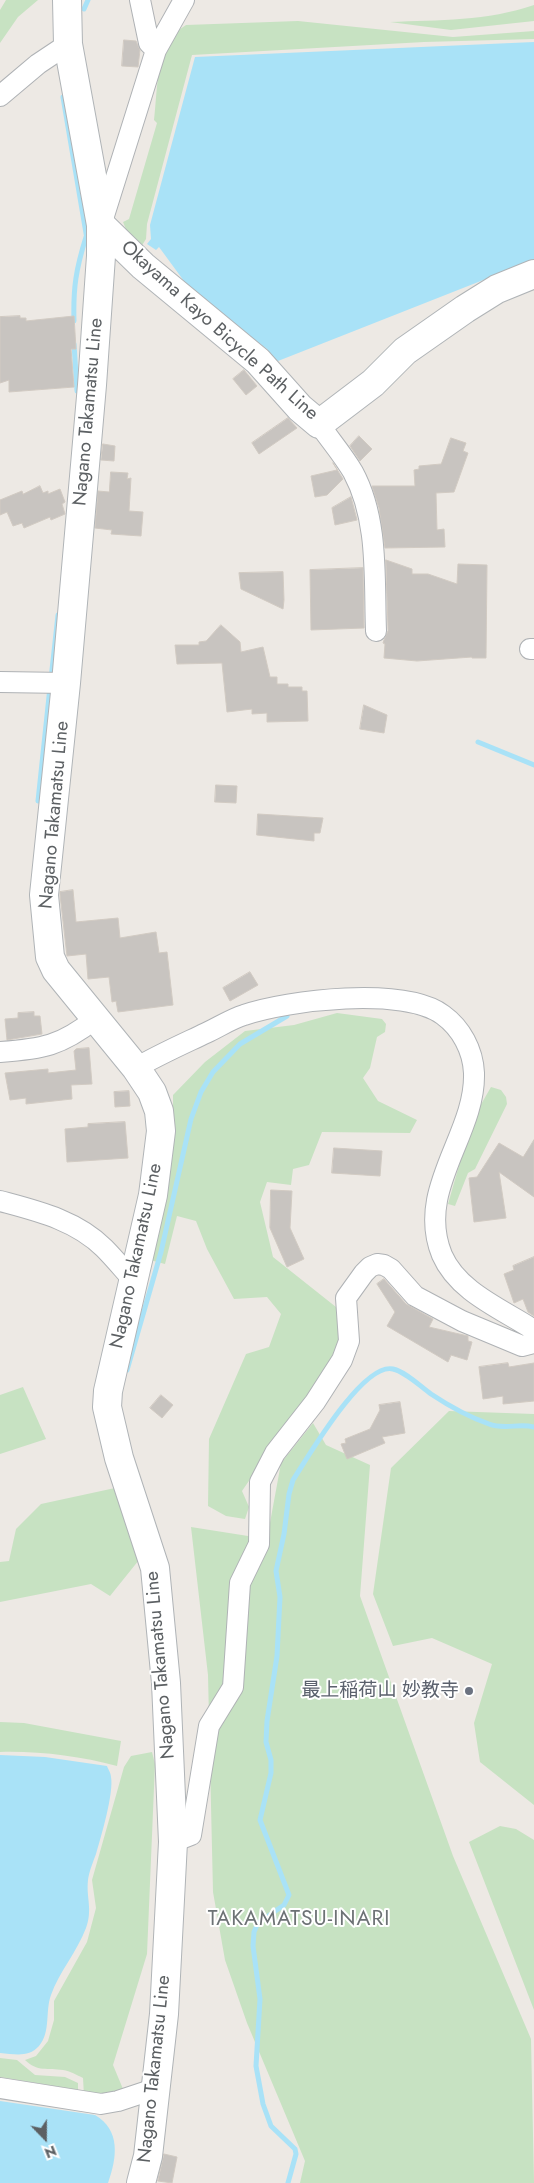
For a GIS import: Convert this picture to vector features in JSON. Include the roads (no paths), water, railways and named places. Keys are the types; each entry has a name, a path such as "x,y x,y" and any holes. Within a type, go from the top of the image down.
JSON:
{"main road":[{"name":"Nagano Takamatsu Line","path":"67,0 68,44 101,225 101,256 92,384 55,683 44,895 50,957 95,1019 136,1068 152,1092 159,1111 161,1131 153,1196 108,1392 107,1407 119,1458 155,1568 166,1683 173,1842 164,2014 148,2156 141,2183"},
{"name":"Okayama Kayo Bicycle Path Line","path":"101,225 138,261 259,363 300,408 319,424 373,382 405,351 497,290 534,274"}],"street":[{"path":"140,0 149,43 156,50"},
{"path":"101,225 156,50 184,0"},
{"path":"0,96 38,64 68,44"},
{"path":"319,424 352,471 367,507 373,545 376,632"},
{"path":"0,682 55,683"},
{"path":"136,1068 243,1015 268,1008 346,997 379,998 424,1006 442,1014 457,1028 469,1047 474,1073 469,1104 436,1199 435,1225 442,1254 454,1275 466,1287 534,1330"},
{"path":"0,1052 35,1050 59,1043 78,1033 95,1019"},
{"path":"0,1201 45,1213 72,1225 103,1247 133,1280"},
{"path":"173,1842 191,1836 209,1726 233,1687 240,1584 259,1544 260,1482 275,1453 315,1402 342,1360 349,1341 346,1298 364,1273 370,1266 384,1265 391,1268 415,1296 462,1321 522,1346 534,1343"},
{"path":"0,2088 101,2104 118,2101 157,2088"}],"water":[{"path":"534,42 534,260 278,361 273,359 267,349 192,292 159,247 156,250 147,244 151,239 150,225 195,57"},
{"path":"0,1755 45,1757 107,1766 111,1777 111,1793 89,1877 89,1915 86,1928 51,1995 43,2040 35,2050 26,2054 0,2053"},
{"path":"0,2101 95,2115 103,2121 109,2128 115,2145 115,2154 108,2183 0,2183"}],"waterway":[{"path":"84,9 88,0"},
{"path":"63,97 87,239"},
{"path":"74,321 76,279 86,237"},
{"path":"74,344 77,391"},
{"path":"51,679 58,615"},
{"path":"38,801 50,687"},
{"path":"478,742 534,765"},
{"path":"127,1370 161,1252 191,1119 201,1092 213,1072 240,1044 287,1016"},
{"path":"288,2183 296,2154 295,2149 271,2126 263,2104 256,2066 260,1999 253,1946 254,1932 258,1923 284,1905 289,1895 260,1820 271,1773 271,1760 266,1742 267,1721 277,1656 280,1597 276,1571 293,1480 337,1413 367,1380 381,1371 393,1369 398,1371 445,1403 489,1424 495,1426 534,1427"}],"place":[{"name":"最上稲荷山 妙教寺","path":"469,1691"}],"district":[{"name":"TAKAMATSU-INARI","path":"299,1920"}]}
